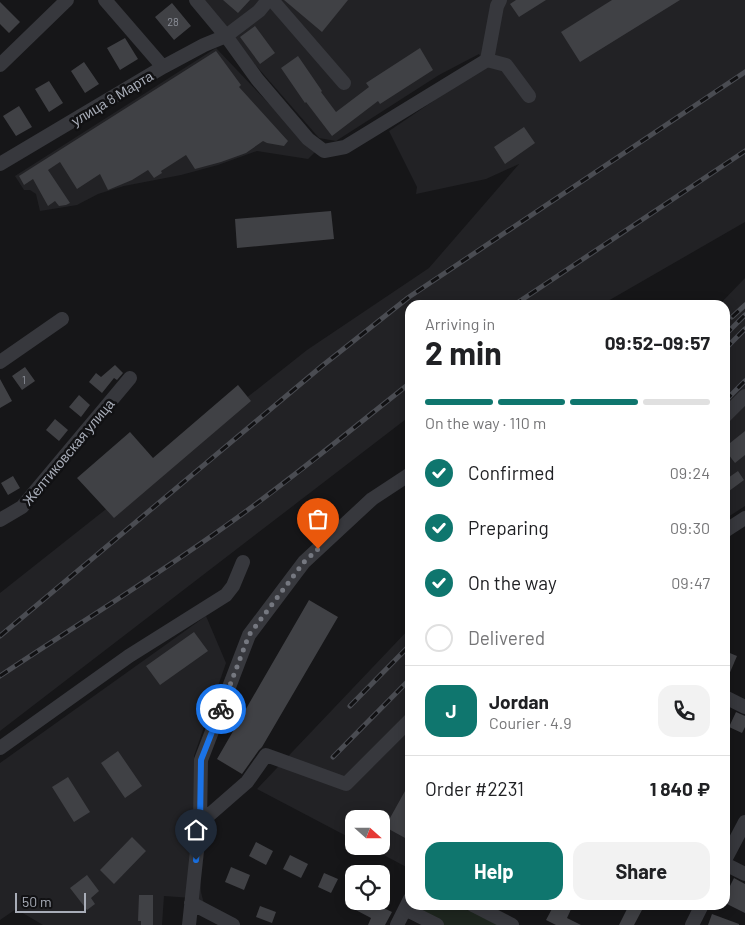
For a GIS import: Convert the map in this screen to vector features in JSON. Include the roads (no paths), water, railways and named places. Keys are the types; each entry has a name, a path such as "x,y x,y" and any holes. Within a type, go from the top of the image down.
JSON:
{"street":[{"path":"0,65 67,0"},
{"path":"105,0 163,67"},
{"path":"196,0 226,36 257,79 308,139 324,151 346,147 487,60 506,65 529,96"},
{"name":"улица 8 Марта","path":"0,164 163,67 204,45 226,36 259,12 268,0"},
{"path":"272,0 344,82"},
{"path":"487,60 497,6 500,0"},
{"path":"0,362 62,319"},
{"name":"Желтиковская улица","path":"0,520 22,507 130,378"},
{"path":"730,411 745,396"},
{"path":"189,925 200,823 201,760 249,635 304,562 372,499 405,477"},
{"path":"0,748 129,656 226,595 233,586 243,562"},
{"path":"730,700 745,707"},
{"path":"200,823 247,782 266,755 346,784 405,725"},
{"path":"730,850 745,822"},
{"path":"730,866 745,874"},
{"path":"191,903 233,925"},
{"path":"397,925 405,910"},
{"path":"416,910 437,925"},
{"path":"483,910 512,925"},
{"path":"692,925 700,910"}],"railway":[{"path":"405,300 745,72"},
{"path":"522,300 745,151"},
{"path":"0,636 322,366 405,300"},
{"path":"732,317 745,305"},
{"path":"730,330 745,315"},
{"path":"730,344 745,329"},
{"path":"730,396 745,381"},
{"path":"0,676 147,580 234,520 301,470 405,387"},
{"path":"350,706 405,650"},
{"path":"333,757 405,684"}]}
